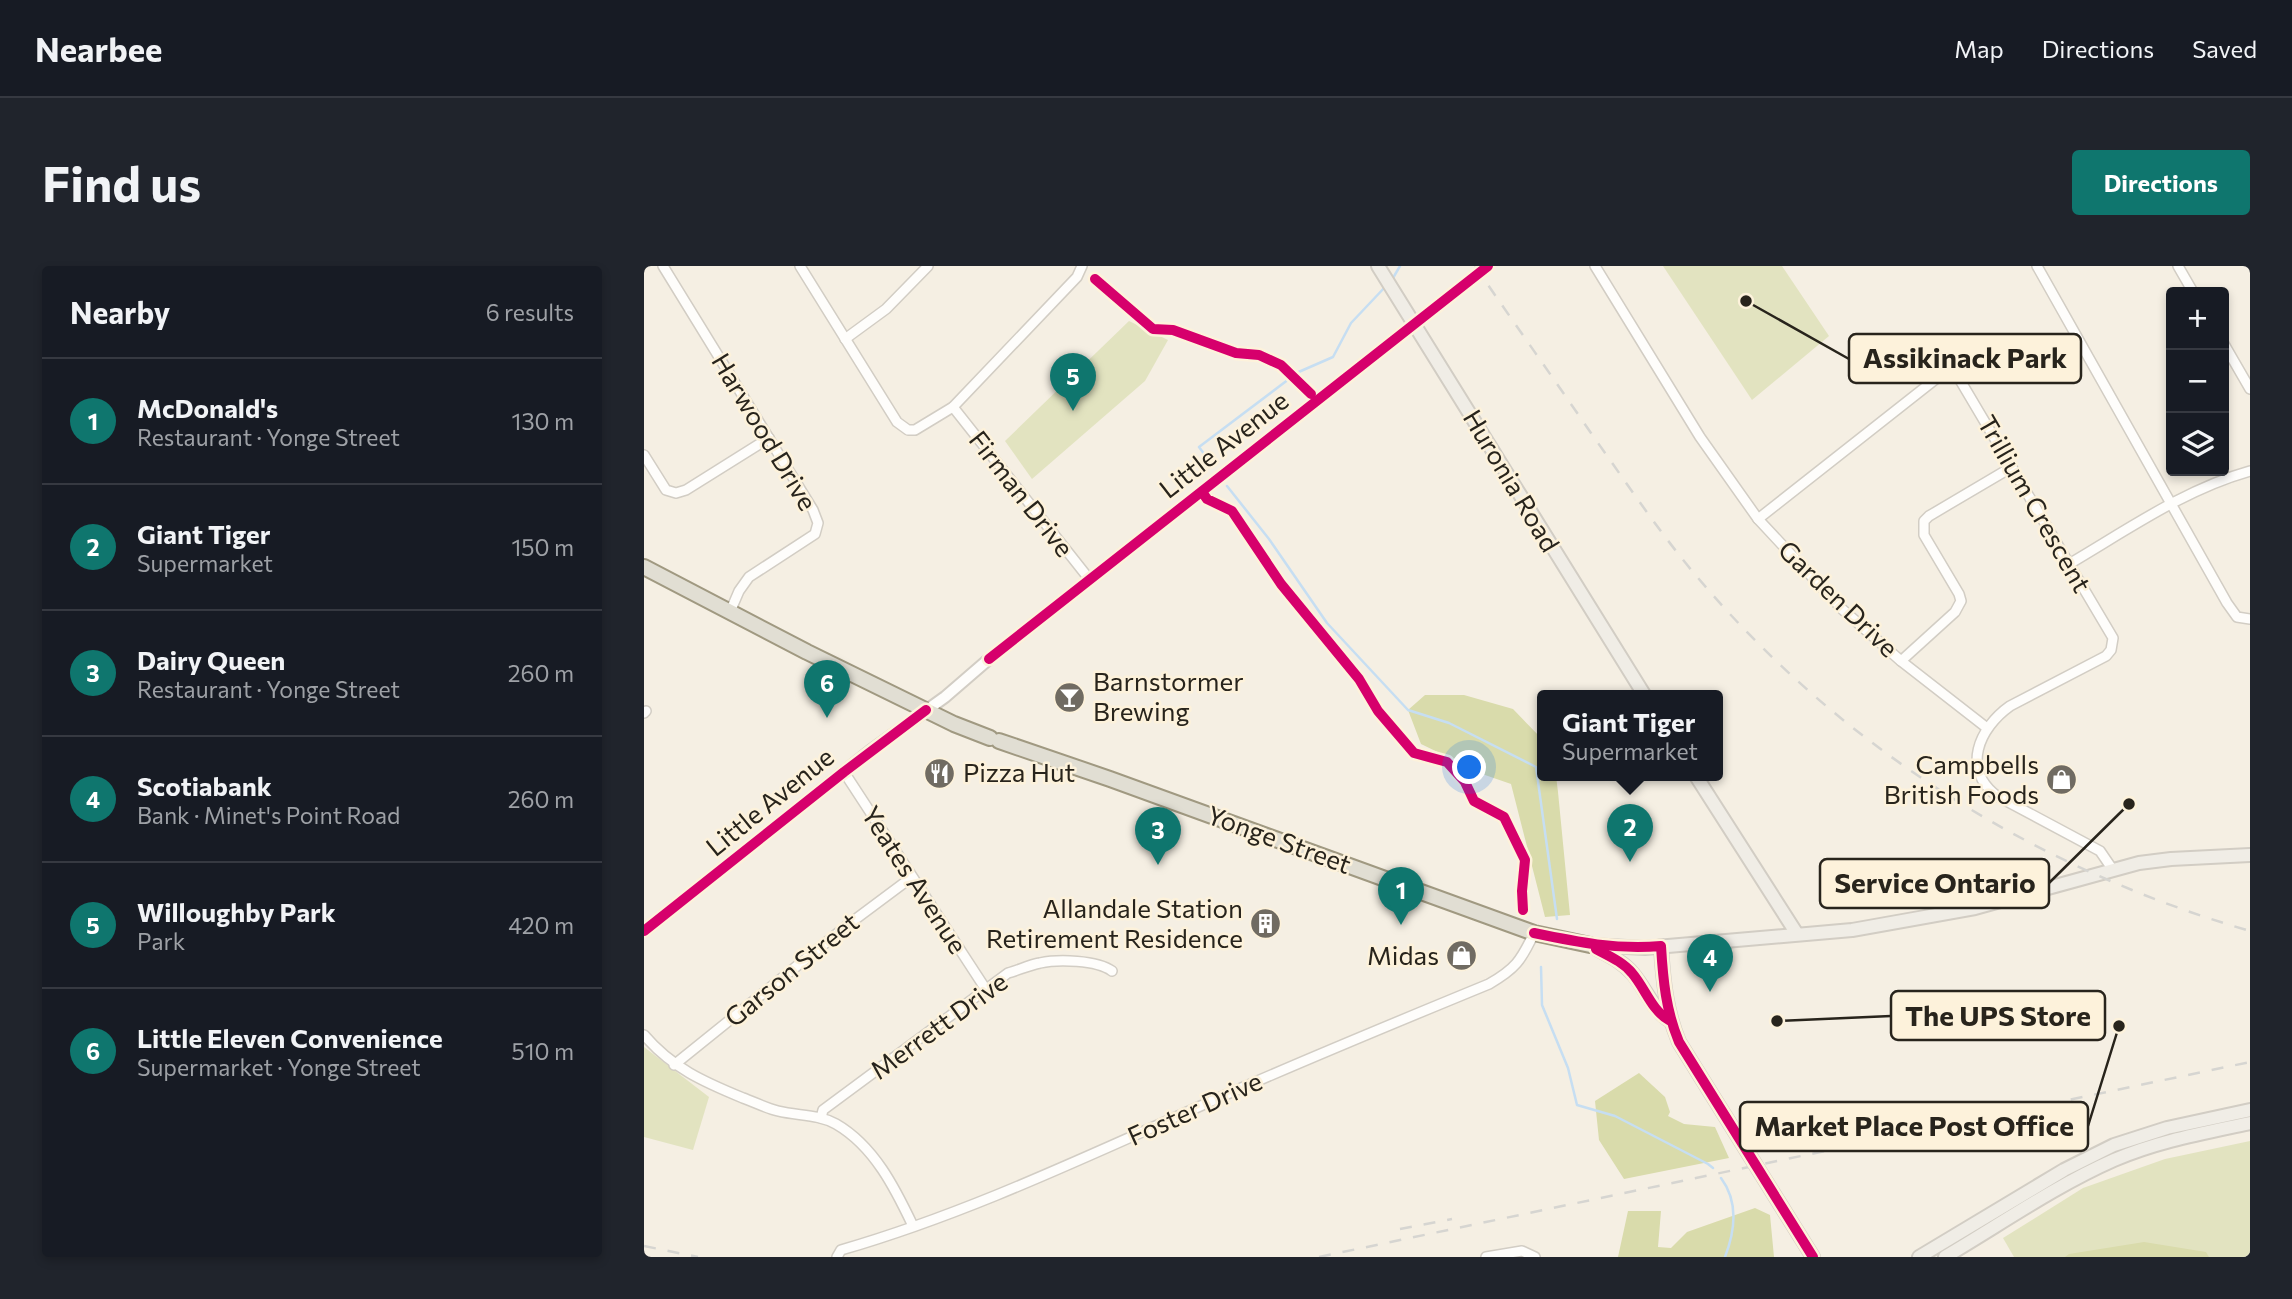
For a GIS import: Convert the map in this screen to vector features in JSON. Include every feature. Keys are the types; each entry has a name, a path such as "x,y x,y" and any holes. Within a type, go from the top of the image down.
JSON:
{"main road":[{"name":"Huronia Road","path":"1378,266 1641,690"},
{"name":"Yonge Street","path":"644,567 926,710 995,740 1147,792 1534,933 1590,945 1661,946 1852,930 1975,908 2113,870 2163,860 2250,855"},
{"path":"1699,781 1797,934"},
{"path":"1590,945 1626,966 1645,990 1660,1016 1671,1021"},
{"path":"1661,946 1664,993 1679,1042 1814,1257"},
{"path":"1919,1257 2064,1170 2114,1145 2167,1128 2250,1111"},
{"path":"1945,1257 2071,1181 2115,1160 2181,1137 2250,1123"}],"street":[{"name":"Harwood Drive","path":"663,266 813,510 817,523 817,531 749,577 739,591 730,612"},
{"path":"800,266 902,428 908,430 915,430 953,407 1077,277 1082,266"},
{"path":"845,339 887,309 928,266"},
{"name":"Little Avenue","path":"644,931 1488,266"},
{"name":"Garden Drive","path":"1595,266 1700,437 1758,519 1829,596 1901,661 1987,728"},
{"path":"2037,266 2227,603 2238,617 2250,619"},
{"path":"2178,266 2190,287"},
{"path":"2227,350 2250,389"},
{"name":"Trillium Crescent","path":"1758,519 1943,375 1957,375 2110,633 2113,643 2106,656 2010,706 1987,728"},
{"name":"Firman Drive","path":"953,407 1090,580"},
{"path":"644,454 666,490 679,492 769,438"},
{"path":"1901,661 1955,612 1961,601 1924,535 1924,521 2012,467"},
{"path":"2069,564 2171,504 2223,478 2250,471"},
{"path":"1987,728 1980,743 1977,762 1981,779 1987,788 1997,796 2100,851 2113,870"},
{"name":"Yeates Avenue","path":"844,772 985,988"},
{"name":"Garson Street","path":"674,1065 849,924 912,877"},
{"name":"Foster Drive","path":"837,1257 841,1250 901,1233 913,1226 999,1195 1253,1082 1489,984 1512,970 1534,933"},
{"name":"Merrett Drive","path":"821,1118 823,1110 1008,973 1042,962 1067,961 1104,965 1112,971"},
{"path":"644,1035 674,1065 710,1085 777,1111 821,1118 838,1125 869,1152 894,1186 913,1226"},
{"path":"1486,1257 1522,1251 1535,1257"}],"green space":[{"path":"1663,266 1782,266 1829,336 1752,400"},
{"path":"1129,321 1168,340 1145,381 1032,479 1005,441"},
{"path":"1425,695 1464,695 1513,709 1537,734 1537,781 1557,781 1570,915 1545,917 1511,784 1485,775 1421,744 1408,710"},
{"path":"644,1047 709,1097 693,1150 644,1137"},
{"path":"1639,1073 1665,1097 1670,1112 1668,1116 1684,1124 1715,1127 1729,1158 1624,1179 1599,1140 1595,1101"},
{"path":"2250,1141 2250,1257 2014,1257 2003,1238 2083,1188 2165,1159"},
{"path":"1755,1208 1770,1215 1774,1257 1618,1257 1628,1211 1661,1211 1658,1247 1671,1248 1687,1232"},
{"path":"2144,1242 2206,1252 2209,1257 2065,1257 2069,1254"}],"waterway":[{"path":"1393,278 1400,266"},
{"path":"1294,374 1333,357 1351,323 1386,286"},
{"path":"1213,466 1199,447 1289,379"},
{"path":"1227,486 1269,539 1327,623 1408,710 1449,723 1536,767 1537,774"},
{"path":"1538,781 1557,919"},
{"path":"1541,967 1542,1005 1568,1068 1577,1105 1615,1116 1713,1168"},
{"path":"1721,1178 1731,1197 1734,1217 1725,1257"}],"railway":[{"path":"1475,266 1680,556 1750,635 1811,693 1876,745 1944,793 2017,836 2092,873 2170,905 2250,931"},
{"path":"1319,1257 2250,1062"},
{"path":"1400,1229 1452,1219"},
{"path":"644,1246 698,1257"}],"cycle path":[{"path":"989,659 1488,266"},
{"path":"1095,279 1153,329 1173,330 1236,353 1259,355 1281,365 1311,394"},
{"path":"1202,492 1207,499 1232,511 1281,584 1359,679 1378,711 1414,753 1447,762 1465,782 1474,801 1504,817 1525,860 1523,910"},
{"path":"644,931 926,710"},
{"path":"1534,933 1613,946 1661,946 1666,995 1679,1042 1813,1257"},
{"path":"1596,949 1628,969 1658,1011 1669,1020"}],"place":[{"name":"Assikinack Park","path":"1746,301"},
{"name":"Willoughby Park","path":"1073,411"},
{"name":"Barnstormer Brewing","path":"1070,697"},
{"name":"Little Eleven Convenience","path":"827,718"},
{"name":"Pizza Hut","path":"940,773"},
{"name":"Campbells British Foods","path":"2062,780"},
{"name":"Service Ontario","path":"2129,804"},
{"name":"Giant Tiger","path":"1630,862"},
{"name":"Dairy Queen","path":"1158,865"},
{"name":"Allandale Station Retirement Residence","path":"1266,924"},
{"name":"McDonald's","path":"1401,925"},
{"name":"Midas","path":"1462,956"},
{"name":"Scotiabank","path":"1710,992"},
{"name":"The UPS Store","path":"1777,1021"},
{"name":"Market Place Post Office","path":"2119,1026"}]}
